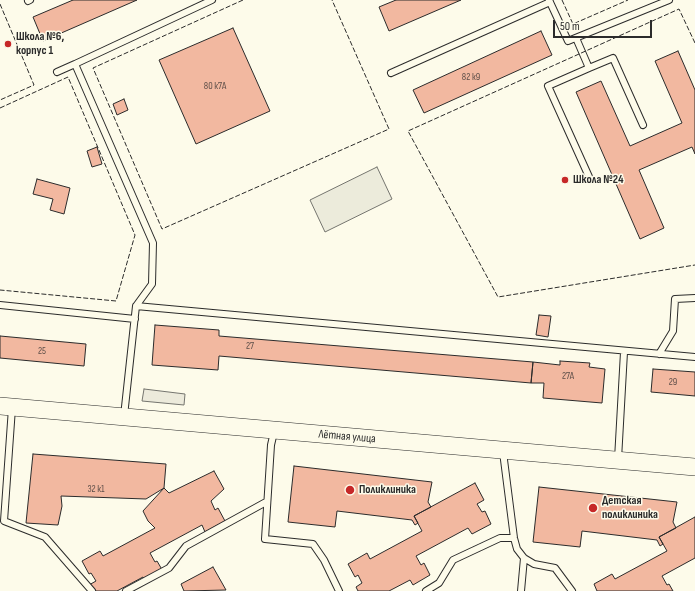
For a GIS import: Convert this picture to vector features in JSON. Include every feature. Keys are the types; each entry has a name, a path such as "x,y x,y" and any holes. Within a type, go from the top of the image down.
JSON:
{"street":[{"name":"Лётная улица","path":"6,406 124,418 695,467"}],"lane":[{"path":"57,72 212,0"},
{"path":"391,73 550,1 568,41 669,0"},
{"path":"576,38 589,68"},
{"path":"590,179 548,86 613,58 643,125"},
{"path":"75,64 153,243 152,284 136,306 124,418"},
{"path":"659,354 673,331 675,299 695,298"},
{"path":"0,305 134,319"},
{"path":"136,306 624,352 695,357"},
{"path":"618,460 624,352"},
{"path":"6,406 3,505 4,521 45,537 92,591"},
{"path":"274,431 266,502 265,539 313,544 324,560 339,591"},
{"path":"503,450 514,538 517,549 524,558 534,564 555,568 572,591"},
{"path":"126,591 169,568 186,546 266,502"},
{"path":"426,591 439,583 453,560 500,538 514,538"},
{"path":"521,591 524,558"}],"shaded area":[{"path":"377,167 392,199 325,232 310,200"},
{"path":"144,389 185,394 184,405 142,401"}],"building":[{"path":"73,0 137,0 43,41 33,17"},
{"path":"396,0 461,0 389,31 379,7"},
{"path":"233,28 270,111 196,144 159,60"},
{"path":"541,31 552,55 424,113 413,90"},
{"path":"678,51 695,90 695,154 692,147 639,170 664,228 640,239 576,92 601,81 630,146 682,123 655,61"},
{"path":"124,99 128,110 117,115 113,104"},
{"path":"97,147 102,164 92,167 87,151"},
{"path":"37,179 70,188 64,214 50,210 53,199 33,194"},
{"path":"539,315 551,316 548,337 536,335"},
{"path":"155,325 219,330 219,336 533,362 531,383 219,356 218,370 152,365"},
{"path":"0,336 86,344 84,366 0,358"},
{"path":"560,361 590,363 589,367 605,369 602,403 543,398 544,383 531,383 533,362 560,365"},
{"path":"653,369 695,372 695,396 651,392"},
{"path":"33,454 166,464 164,488 146,499 61,496 62,506 58,525 26,523"},
{"path":"294,466 432,482 428,502 431,507 414,516 418,523 415,525 412,520 337,511 335,527 288,522"},
{"path":"214,471 224,489 211,501 215,510 218,508 225,521 205,532 202,525 150,553 164,573 146,582 143,577 117,591 92,591 89,585 96,581 91,573 89,574 82,561 100,551 103,556 155,528 148,521 143,511 164,488 169,493"},
{"path":"475,483 484,500 477,504 482,512 485,511 491,524 472,534 468,528 416,556 421,565 424,563 430,575 413,585 410,580 389,591 358,591 356,587 362,583 358,575 355,577 348,564 367,553 370,559 422,531 414,516"},
{"path":"539,487 677,502 673,522 676,528 659,537 663,544 660,546 657,540 582,531 580,547 533,542"},
{"path":"695,517 695,558 662,576 667,585 669,584 673,591 597,591 594,584 612,574 615,579 667,551 659,537"},
{"path":"213,567 226,590 184,591 181,584"}],"fence":[{"path":"243,0 93,68 162,229 389,129 332,0"},
{"path":"562,0 573,24 628,0"},
{"path":"0,4 34,85 0,100"},
{"path":"695,43 679,9 408,131 498,297 695,265"},
{"path":"0,108 68,77 135,235 116,301 0,290"}],"place":[{"name":"Школа №6, корпус 1","path":"8,44"},
{"name":"Школа №24","path":"565,180"},
{"name":"Поликлиника","path":"350,490"},
{"name":"Детская поликлиника","path":"593,508"}]}
